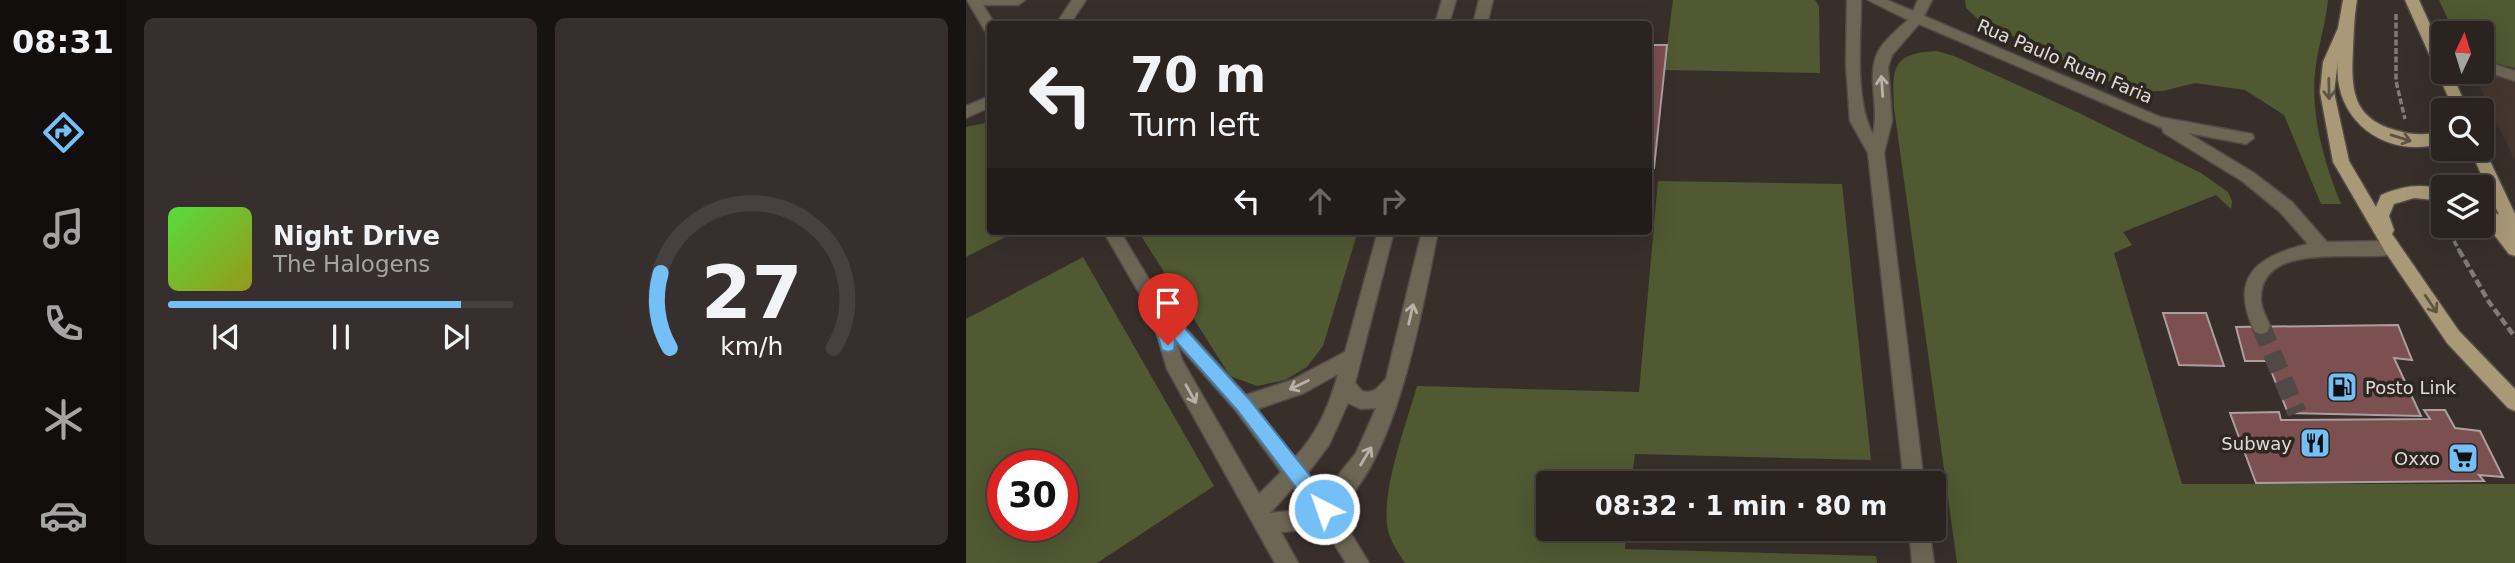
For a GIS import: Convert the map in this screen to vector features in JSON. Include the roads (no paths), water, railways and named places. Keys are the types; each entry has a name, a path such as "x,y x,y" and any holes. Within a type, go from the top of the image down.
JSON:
{"main road":[{"path":"2350,0 2345,28 2330,62 2327,92 2341,162 2392,248 2453,337 2515,402"},
{"path":"2412,0 2431,36"},
{"path":"2345,28 2348,45 2344,81 2351,110 2373,130 2415,142 2431,139"},
{"path":"2483,161 2515,233"},
{"path":"2392,248 2381,216 2387,200 2400,193 2431,191"},
{"path":"2494,221 2515,249"}],"street":[{"path":"974,0 987,23"},
{"path":"981,0 1018,0"},
{"path":"1065,21 1079,0"},
{"path":"1443,21 1449,0"},
{"path":"1481,21 1486,0"},
{"path":"1854,0 1852,27 1858,121 1876,153"},
{"path":"1913,471 1876,153 1884,121 1881,67 1885,53 1901,32 1916,19 1925,0"},
{"path":"1852,27 1864,12 1880,1"},
{"name":"Rua Paulo Ruan Faria","path":"1880,1 2157,122 2246,138"},
{"path":"2494,69 2515,76"},
{"path":"966,111 987,102"},
{"path":"2157,122 2248,177 2286,207 2323,249"},
{"path":"1113,235 1157,308 1243,405 1294,474 1324,509 1358,563"},
{"path":"1260,518 1322,438 1345,384 1385,235"},
{"path":"1260,518 1277,526 1302,522 1324,509 1349,483 1372,448 1395,381 1429,235"},
{"path":"2262,326 2252,300 2256,282 2269,265 2292,253 2323,249 2392,248"},
{"path":"1157,308 1174,363 1287,563"},
{"path":"1243,405 1297,387 1352,356"},
{"path":"1345,384 1349,395 1368,401 1388,393 1395,381"},
{"path":"1920,541 1923,563"}],"tunnel":[{"path":"2261,326 2297,413"}],"place":[{"name":"Posto Link","path":"2342,387"},
{"name":"Subway","path":"2315,443"},
{"name":"Oxxo","path":"2463,458"}]}
